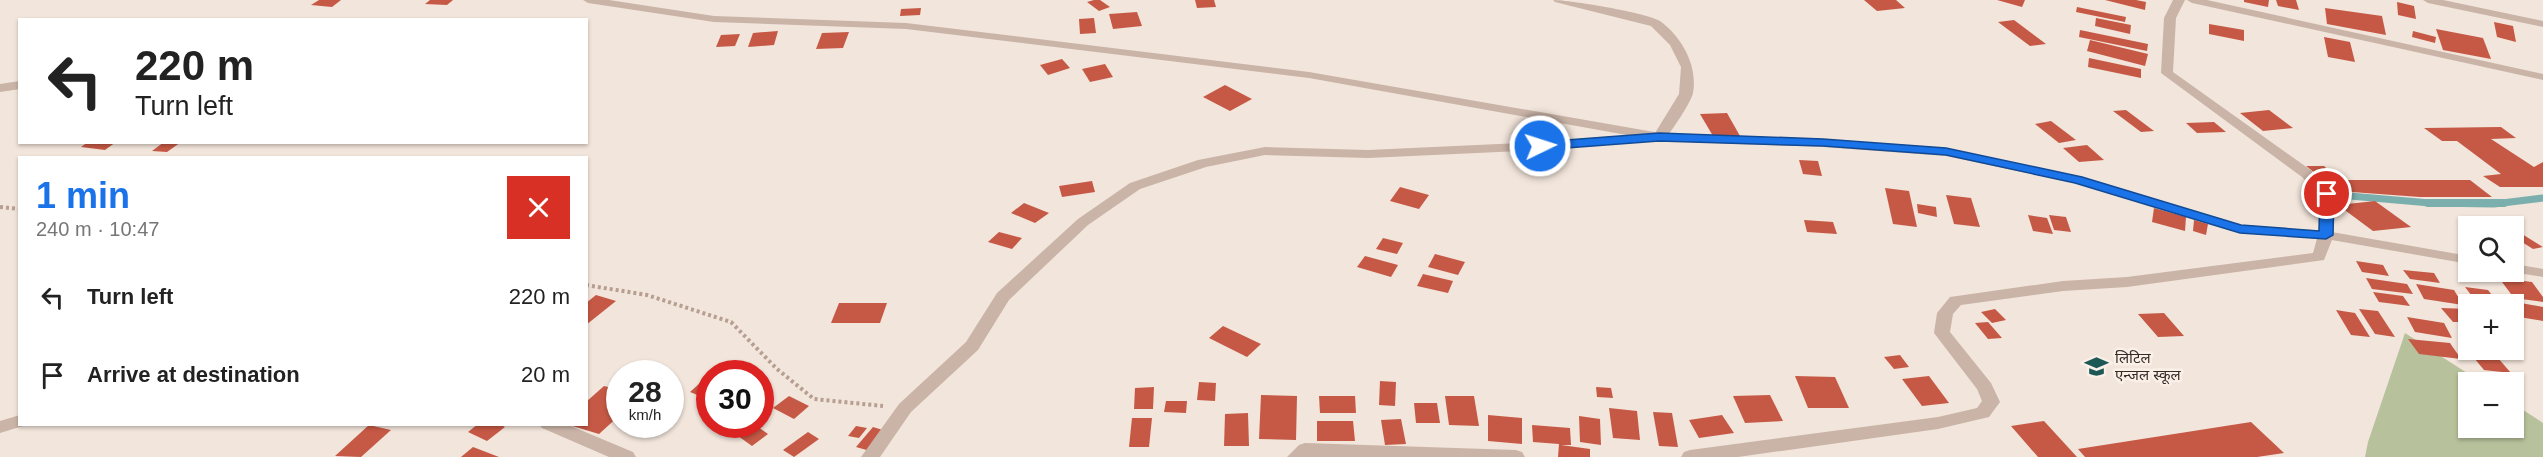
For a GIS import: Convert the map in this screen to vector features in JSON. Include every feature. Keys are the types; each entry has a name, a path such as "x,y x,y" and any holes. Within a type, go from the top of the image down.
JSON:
{"street":[{"path":"870,457 905,408 972,346 1003,297 1083,222 1136,186 1203,163 1265,151 1368,154 1540,146 1659,137 1686,94 1687,67 1675,43 1655,23 1559,0"},
{"path":"1690,457 1938,423 1983,413 1991,402 1984,387 1942,333 1945,313 1956,301 2063,286 2127,282 2319,257 2326,235 2327,194 2307,174 2167,73 2170,18 2179,0"},
{"path":"0,88 18,85"},
{"path":"0,427 18,422"},
{"path":"553,426 627,457"},
{"path":"1296,457 1305,450 1510,457"}],"lane":[{"path":"588,0 714,18 906,26 1309,75 1659,137 1823,143 1946,152 2078,180 2240,229 2326,235 2458,258"},
{"path":"2192,0 2543,77"},
{"path":"2428,0 2543,24"},
{"path":"2524,270 2543,273"}],"path":[{"path":"0,207 18,209"},
{"path":"588,285 647,295 731,322 777,369 814,399 905,408"}],"green space":[{"path":"2405,333 2465,372 2458,372 2458,438 2524,438 2524,411 2543,423 2543,457 2365,457"}],"building":[{"path":"319,0 341,0 332,7 311,5"},
{"path":"430,0 453,0 447,5 425,4"},
{"path":"1100,0 1110,7 1099,11 1087,2"},
{"path":"1195,0 1214,0 1216,7 1197,8"},
{"path":"1864,0 1896,0 1905,8 1877,11"},
{"path":"1997,0 2025,0 2022,7"},
{"path":"2105,0 2146,2 2145,10"},
{"path":"2244,0 2269,0 2268,7 2244,2"},
{"path":"2276,0 2296,0 2299,10 2278,6"},
{"path":"2397,2 2414,6 2416,19 2398,15"},
{"path":"2077,7 2126,17 2125,22 2076,12"},
{"path":"921,8 920,15 900,16 901,9"},
{"path":"2325,8 2382,16 2386,35 2327,24"},
{"path":"1137,12 1142,26 1113,29 1109,14"},
{"path":"1094,18 1096,33 1080,34 1079,19"},
{"path":"2096,18 2131,25 2130,34 2095,26"},
{"path":"2014,20 2046,44 2030,46 1998,22"},
{"path":"2494,22 2513,26 2516,42 2497,37"},
{"path":"2209,24 2244,30 2244,41 2209,34"},
{"path":"2436,29 2483,38 2491,59 2443,50"},
{"path":"2080,30 2148,44 2147,51 2079,37"},
{"path":"778,31 774,45 748,47 753,33"},
{"path":"2413,31 2436,37 2435,43 2412,37"},
{"path":"849,32 843,48 816,49 822,33"},
{"path":"740,34 735,46 716,47 721,35"},
{"path":"2324,37 2350,42 2355,62 2328,57"},
{"path":"2090,40 2148,54 2145,66 2087,51"},
{"path":"2089,58 2141,69 2141,78 2088,67"},
{"path":"1062,59 1070,68 1048,75 1040,65"},
{"path":"1105,64 1113,77 1090,82 1082,69"},
{"path":"1225,85 1252,99 1230,111 1203,97"},
{"path":"2126,110 2154,131 2141,132 2113,111"},
{"path":"2269,110 2293,128 2263,131 2240,113"},
{"path":"1727,113 1740,136 1713,136 1700,114"},
{"path":"2051,121 2076,140 2059,143 2035,124"},
{"path":"2214,122 2226,132 2197,133 2186,123"},
{"path":"2501,127 2516,138 2491,139 2534,167 2543,162 2543,187 2500,187 2483,176 2501,174 2457,141 2442,141 2424,128"},
{"path":"85,144 113,144 105,150 81,147"},
{"path":"161,144 178,144 167,152 152,151"},
{"path":"2087,145 2104,160 2079,162 2063,148"},
{"path":"1799,160 1818,161 1822,176 1803,174"},
{"path":"2306,166 2324,166 2339,180 2470,180 2492,197 2420,197 2338,191"},
{"path":"1092,181 1095,192 1062,197 1059,186"},
{"path":"1400,187 1429,195 1419,209 1390,201"},
{"path":"1885,188 1909,191 1917,227 1893,224"},
{"path":"1946,195 1971,198 1980,227 1954,224"},
{"path":"2375,201 2411,227 2373,231 2338,205"},
{"path":"1024,203 1049,213 1035,223 1011,213"},
{"path":"1917,204 1936,207 1937,217 1918,213"},
{"path":"2154,208 2186,217 2185,231 2152,222"},
{"path":"2028,215 2047,218 2053,234 2033,231"},
{"path":"2049,215 2066,217 2071,232 2054,230"},
{"path":"1804,220 1833,222 1837,234 1807,232"},
{"path":"2194,220 2208,224 2206,235 2193,231"},
{"path":"999,232 1022,238 1012,249 988,242"},
{"path":"2524,235 2543,247 2533,249 2524,243"},
{"path":"1383,238 1403,243 1397,254 1376,249"},
{"path":"1435,254 1465,262 1458,275 1428,267"},
{"path":"1365,256 1398,265 1391,277 1357,267"},
{"path":"2356,261 2383,265 2389,276 2362,272"},
{"path":"2403,270 2434,273 2440,283 2410,279"},
{"path":"1423,274 1453,281 1448,293 1417,286"},
{"path":"2366,278 2407,284 2413,294 2372,289"},
{"path":"2502,282 2532,282 2543,297 2543,302 2524,299 2524,294 2511,294"},
{"path":"2416,284 2454,290 2458,297 2458,304 2424,299"},
{"path":"2465,287 2488,290 2491,294 2470,294"},
{"path":"2373,292 2403,296 2410,306 2379,302"},
{"path":"596,295 616,301 588,323 588,301"},
{"path":"839,303 887,303 880,323 831,323"},
{"path":"2524,304 2543,307 2543,321 2524,318"},
{"path":"2441,308 2458,309 2458,322 2453,322"},
{"path":"1995,309 2006,320 1992,323 1981,312"},
{"path":"2359,309 2378,311 2395,337 2375,334"},
{"path":"2336,310 2355,313 2370,337 2351,335"},
{"path":"2164,313 2184,336 2158,337 2138,314"},
{"path":"2407,317 2444,323 2452,338 2415,332"},
{"path":"1988,322 2002,338 1988,339 1975,323"},
{"path":"1223,326 1261,344 1247,357 1209,338"},
{"path":"2408,339 2450,343 2458,355 2458,359 2419,354"},
{"path":"1900,355 1909,367 1894,369 1884,357"},
{"path":"2476,360 2500,360 2510,372 2502,372 2484,370"},
{"path":"1795,376 1835,377 1849,408 1808,408"},
{"path":"1929,376 1949,403 1922,406 1902,379"},
{"path":"1380,381 1396,382 1395,406 1379,405"},
{"path":"1199,382 1216,383 1215,401 1197,400"},
{"path":"606,386 606,428 599,434 572,426 588,426 588,400"},
{"path":"696,387 696,394 690,392"},
{"path":"1154,387 1153,409 1134,409 1135,388"},
{"path":"1596,387 1611,388 1613,398 1597,397"},
{"path":"1261,395 1297,396 1296,440 1259,439"},
{"path":"1770,395 1783,421 1745,423 1733,396"},
{"path":"789,396 809,406 794,419 774,407"},
{"path":"1319,396 1355,396 1356,413 1320,413"},
{"path":"1445,396 1474,396 1479,426 1449,425"},
{"path":"1166,401 1187,401 1186,413 1164,412"},
{"path":"1414,403 1437,403 1440,423 1416,423"},
{"path":"1609,408 1637,411 1640,440 1613,438"},
{"path":"1653,412 1672,413 1678,447 1659,446"},
{"path":"1248,413 1249,446 1224,446 1225,414"},
{"path":"1488,415 1522,418 1522,444 1488,441"},
{"path":"1722,415 1734,433 1699,438 1689,420"},
{"path":"1579,416 1600,419 1601,445 1580,442"},
{"path":"1132,418 1152,418 1149,447 1129,447"},
{"path":"1401,419 1406,444 1385,445 1381,420"},
{"path":"1317,421 1353,421 1355,441 1317,441"},
{"path":"2044,421 2077,457 2038,457 2011,426"},
{"path":"2251,422 2284,453 2257,457 2085,457 2078,449"},
{"path":"1532,425 1570,428 1571,445 1561,445 1590,449 1590,457 1558,457 1559,444 1533,442"},
{"path":"368,426 391,430 361,457 335,456"},
{"path":"476,426 505,427 487,441 468,432"},
{"path":"856,426 867,428 859,438 848,436"},
{"path":"873,427 886,431 870,451 856,447"},
{"path":"808,432 819,439 794,457 783,450"},
{"path":"741,438 763,438 752,446"},
{"path":"473,447 499,457 461,457"}],"waterway":[{"path":"2327,194 2430,203"},
{"path":"2502,203 2543,198"},
{"path":"2430,203 2502,203"},
{"path":"2430,203 2502,203"}],"place":[{"name":"लिटिल एन्जल स्कूल","path":"2097,366"}],"route":[{"path":"1540,146 1659,137 1823,143 1946,152 2078,180 2240,229 2326,235 2327,194"}]}
